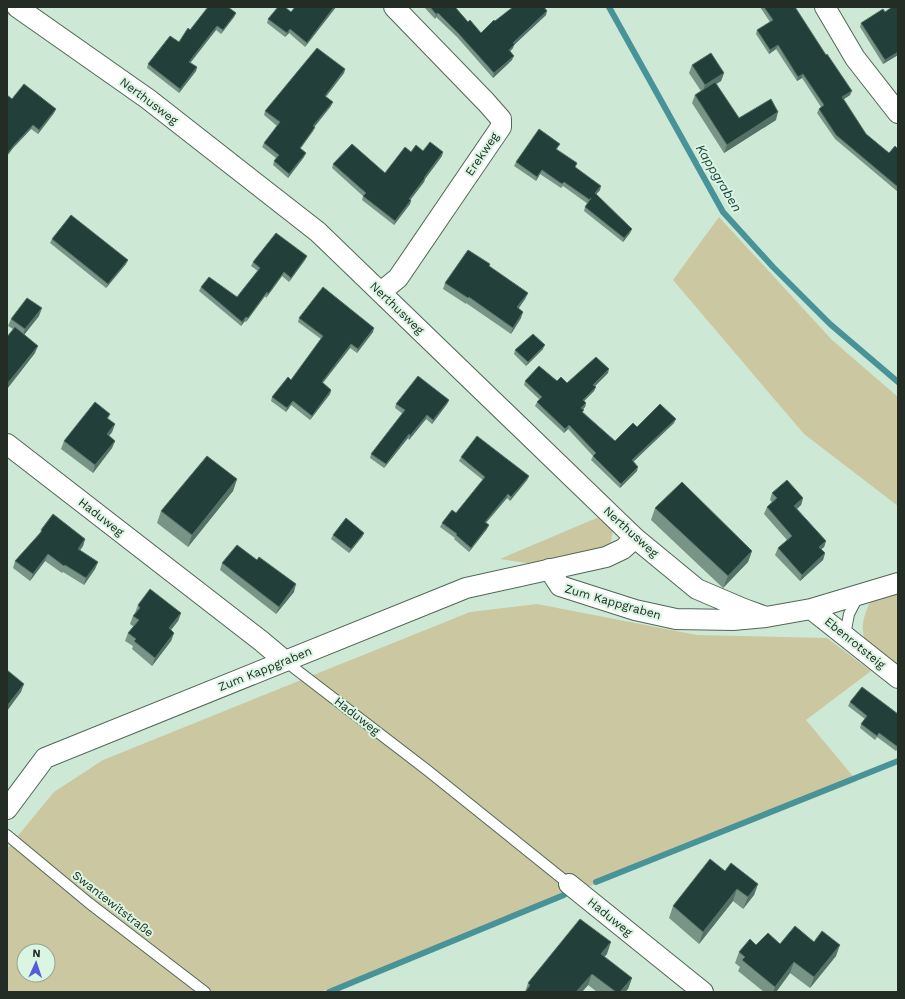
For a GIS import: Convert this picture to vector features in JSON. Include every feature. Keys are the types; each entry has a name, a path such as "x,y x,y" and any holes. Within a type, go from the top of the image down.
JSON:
{"street":[{"name":"Nerthusweg","path":"17,7 148,99 312,227 635,538 697,589 766,617"},
{"name":"Erekweg","path":"381,292 398,278 501,127 501,119 486,102 394,7"},
{"path":"825,7 856,58 898,113"},
{"name":"Haduweg","path":"7,444 285,661"},
{"name":"Zum Kappgraben","path":"7,809 45,758 466,588 606,557 623,549 635,538"},
{"name":"Zum Kappgraben","path":"549,569 560,586 635,610 676,619 733,620 766,617 811,609 898,583"},
{"path":"676,619 692,604 697,589"},
{"name":"Ebenrotsteig","path":"811,609 898,678"},
{"name":"Haduweg","path":"569,884 703,992"}],"lane":[{"path":"845,635 849,614 859,595"},
{"name":"Haduweg","path":"285,661 421,765 569,884"},
{"name":"Swantewitstraße","path":"7,835 89,903 205,992"}],"shaded area":[{"path":"719,217 832,340 898,397 898,506 804,434 673,280"},
{"path":"599,517 613,530 610,547 541,565 500,559"},
{"path":"898,593 898,670 870,650 865,641 863,624 865,613 870,602"},
{"path":"537,604 697,635 827,638 871,671 806,720 857,781 321,992 7,992 7,849 54,792 103,760 470,612"}],"building":[{"path":"208,7 228,7 236,13 223,30 217,26 189,62 197,67 180,89 148,64 170,36 179,42 188,28 190,30"},
{"path":"278,7 285,7 291,12 295,7 334,7 307,43 290,29 287,33 268,19"},
{"path":"430,7 455,7 468,22 470,20 481,33 494,20 495,21 513,7 544,7 547,11 513,43 515,44 509,50 514,56 494,73 458,33"},
{"path":"764,7 795,7 826,55 827,54 852,91 842,97 866,134 889,153 895,146 898,149 898,187 836,135 819,109 824,105 803,74 798,77 778,45 770,50 757,30 773,20"},
{"path":"892,7 898,7 898,52 885,60 861,23 883,9 885,12"},
{"path":"317,48 345,69 325,96 333,102 313,126 315,127 300,148 306,153 289,174 274,161 279,155 264,143 280,122 265,111"},
{"path":"711,53 724,73 705,85 692,65"},
{"path":"715,82 739,118 771,99 778,112 727,145 695,95"},
{"path":"24,84 56,109 39,130 33,125 7,154 7,95 12,99"},
{"path":"539,129 560,144 556,149 577,163 575,167 601,186 595,193 632,229 624,238 585,207 590,200 564,182 562,184 542,170 537,177 516,162"},
{"path":"430,142 443,152 395,221 363,196 366,193 333,164 352,144 385,173 405,147 411,152 416,145 423,151"},
{"path":"71,215 128,260 108,284 52,239"},
{"path":"276,233 307,256 291,278 284,272 248,318 246,317 242,322 201,287 209,277 237,297 260,268 253,262"},
{"path":"468,250 490,264 489,266 528,293 517,307 523,312 513,328 469,297 468,298 445,283"},
{"path":"323,287 374,328 358,349 351,344 322,382 331,390 312,416 293,401 287,408 272,397 288,377 291,380 323,336 299,318"},
{"path":"27,298 42,308 25,329 11,319"},
{"path":"15,327 38,346 7,384 7,337"},
{"path":"533,334 545,345 528,362 515,350"},
{"path":"596,357 609,369 593,385 596,387 583,400 586,403 581,408 584,410 582,412 615,441 633,423 637,427 660,404 676,419 632,460 638,467 621,484 593,456 596,453 569,425 565,429 537,402 542,397 525,381 539,366 557,381 561,377 567,383"},
{"path":"418,376 449,400 433,420 427,415 410,436 409,434 386,464 371,454 405,410 396,404"},
{"path":"95,402 110,414 107,418 115,424 107,434 115,441 95,465 64,441"},
{"path":"477,436 529,476 511,497 508,494 485,522 489,525 471,548 456,535 457,534 442,523 452,510 456,513 485,477 461,457"},
{"path":"207,456 237,479 192,535 161,511"},
{"path":"787,480 803,498 794,506 826,541 819,547 825,553 802,575 778,548 792,536 767,507 777,498 772,493"},
{"path":"682,482 752,551 728,576 655,508"},
{"path":"53,514 85,539 78,549 98,562 86,578 65,565 64,566 48,554 33,574 15,561 42,531 41,530"},
{"path":"346,518 364,533 351,549 333,535"},
{"path":"237,545 257,560 259,557 296,584 279,607 222,563"},
{"path":"150,589 181,613 169,628 174,633 155,658 134,641 136,639 128,633 139,620 133,616 140,608 138,605"},
{"path":"7,670 24,684 7,706"},
{"path":"862,687 898,714 898,747 879,733 877,736 861,724 867,716 850,702"},
{"path":"710,859 725,871 731,863 758,884 748,897 737,889 703,932 673,906"},
{"path":"580,919 611,942 601,954 632,978 620,992 616,992 592,974 576,992 527,992 526,991 530,985 528,983"},
{"path":"795,926 814,942 822,931 840,945 814,977 794,962 775,987 742,960 745,957 739,952 750,939 756,945 768,933 780,944"}],"waterway":[{"name":"Kappgraben","path":"609,7 723,212 773,267 830,324 898,382"},
{"path":"596,882 898,761"},
{"path":"329,992 564,895"}]}
